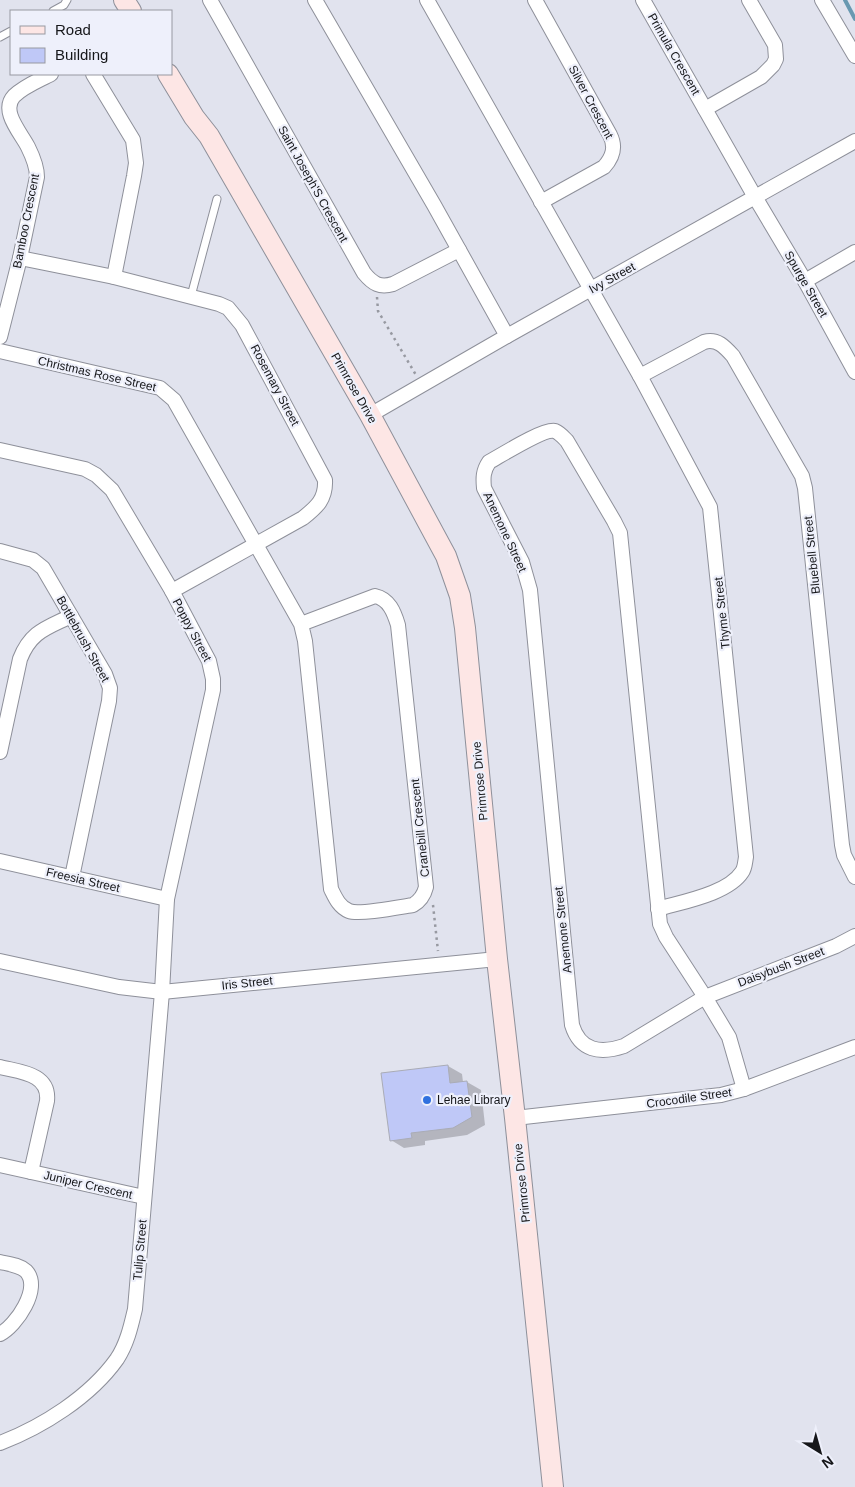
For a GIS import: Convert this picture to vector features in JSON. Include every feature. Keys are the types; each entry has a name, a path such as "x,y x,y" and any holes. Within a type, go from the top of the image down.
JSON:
{"street":[{"name":"Saint Joseph'S Crescent","path":"210,0 364,274 371,282 378,285"},
{"path":"315,0 507,336"},
{"path":"427,0 591,290"},
{"name":"Silver Crescent","path":"534,0 610,134 613,148 609,161 604,167 541,202"},
{"name":"Primula Crescent","path":"643,0 755,197"},
{"name":"Primula Crescent","path":"705,109 757,79 774,65 776,59 775,45 749,0"},
{"path":"822,0 855,56"},
{"name":"Primrose Drive","path":"172,61 199,110 209,136"},
{"name":"Bamboo Crescent","path":"0,336 20,258 37,177 37,168 28,146 11,118 8,108 9,102 14,95 49,75"},
{"path":"94,75 133,140 135,152 134,176 114,276"},
{"name":"Primrose Drive","path":"169,75 194,117 209,136 370,416 446,556 460,596 466,638 496,959 515,1118 552,1487"},
{"name":"Ivy Street","path":"370,416 507,336 855,141"},
{"name":"Spurge Street","path":"755,197 805,281 855,372"},
{"path":"378,285 386,286 393,284 459,250"},
{"path":"805,281 855,252"},
{"name":"Rosemary Street","path":"20,258 114,276 220,304 228,308 242,325 325,480 324,494 316,507 303,518 172,592"},
{"name":"Thyme Street","path":"591,290 640,376 710,507 746,857 742,872 727,886 658,909"},
{"name":"Bluebell Street","path":"640,376 704,342 711,340 722,344 733,356 802,476 805,488 842,845 844,855 855,877"},
{"name":"Christmas Rose Street","path":"0,351 160,388 168,393 179,408 256,544"},
{"name":"Anemone Street","path":"706,997 633,1041 612,1050 589,1048 581,1042 572,1025 530,590 522,562 484,488 483,478 484,469 489,462 540,434 557,431 567,441 620,533 660,924 666,937 706,997 729,1037 744,1089"},
{"name":"Poppy Street","path":"0,450 85,469 96,475 112,490 172,592 209,661 214,679 213,690 167,899 162,992"},
{"name":"Cranebill Crescent","path":"256,544 301,624 306,641 331,889 342,907 355,912 413,905 424,894 426,887 398,625 395,616 386,601 374,596 301,624"},
{"name":"Bottlebrush Street","path":"0,551 33,560 43,568 105,674 110,688 109,701 72,877"},
{"path":"0,752 20,659 26,645 34,636 71,616"},
{"name":"Freesia Street","path":"0,860 6,863 167,899"},
{"name":"Daisybush Street","path":"706,997 836,946 855,936"},
{"name":"Iris Street","path":"0,961 119,987 162,992 496,959"},
{"name":"Tulip Street","path":"0,1443 41,1425 62,1410 103,1375 118,1358 130,1333 135,1309 162,992"},
{"name":"Crocodile Street","path":"515,1118 704,1098 744,1089 855,1046"},
{"name":"Juniper Crescent","path":"0,1067 33,1075 42,1082 46,1092 47,1101 32,1172"},
{"name":"Juniper Crescent","path":"0,1165 144,1197"},
{"path":"0,1262 20,1267 27,1272 30,1279 30,1288 23,1310 12,1325 0,1334"}],"lane":[{"path":"55,10 64,5 67,0"},
{"path":"191,296 217,199"}],"path":[{"path":"378,285 378,310 422,385"},
{"path":"424,894 433,904 440,964"}],"building":[{"name":"Lehae Library","path":"448,1065 450,1083 467,1081 472,1117 453,1128 411,1133 412,1138 390,1141 381,1073"}],"waterway":[{"path":"845,0 855,19"}],"place":[{"name":"Lehae Library","path":"427,1100"}]}
